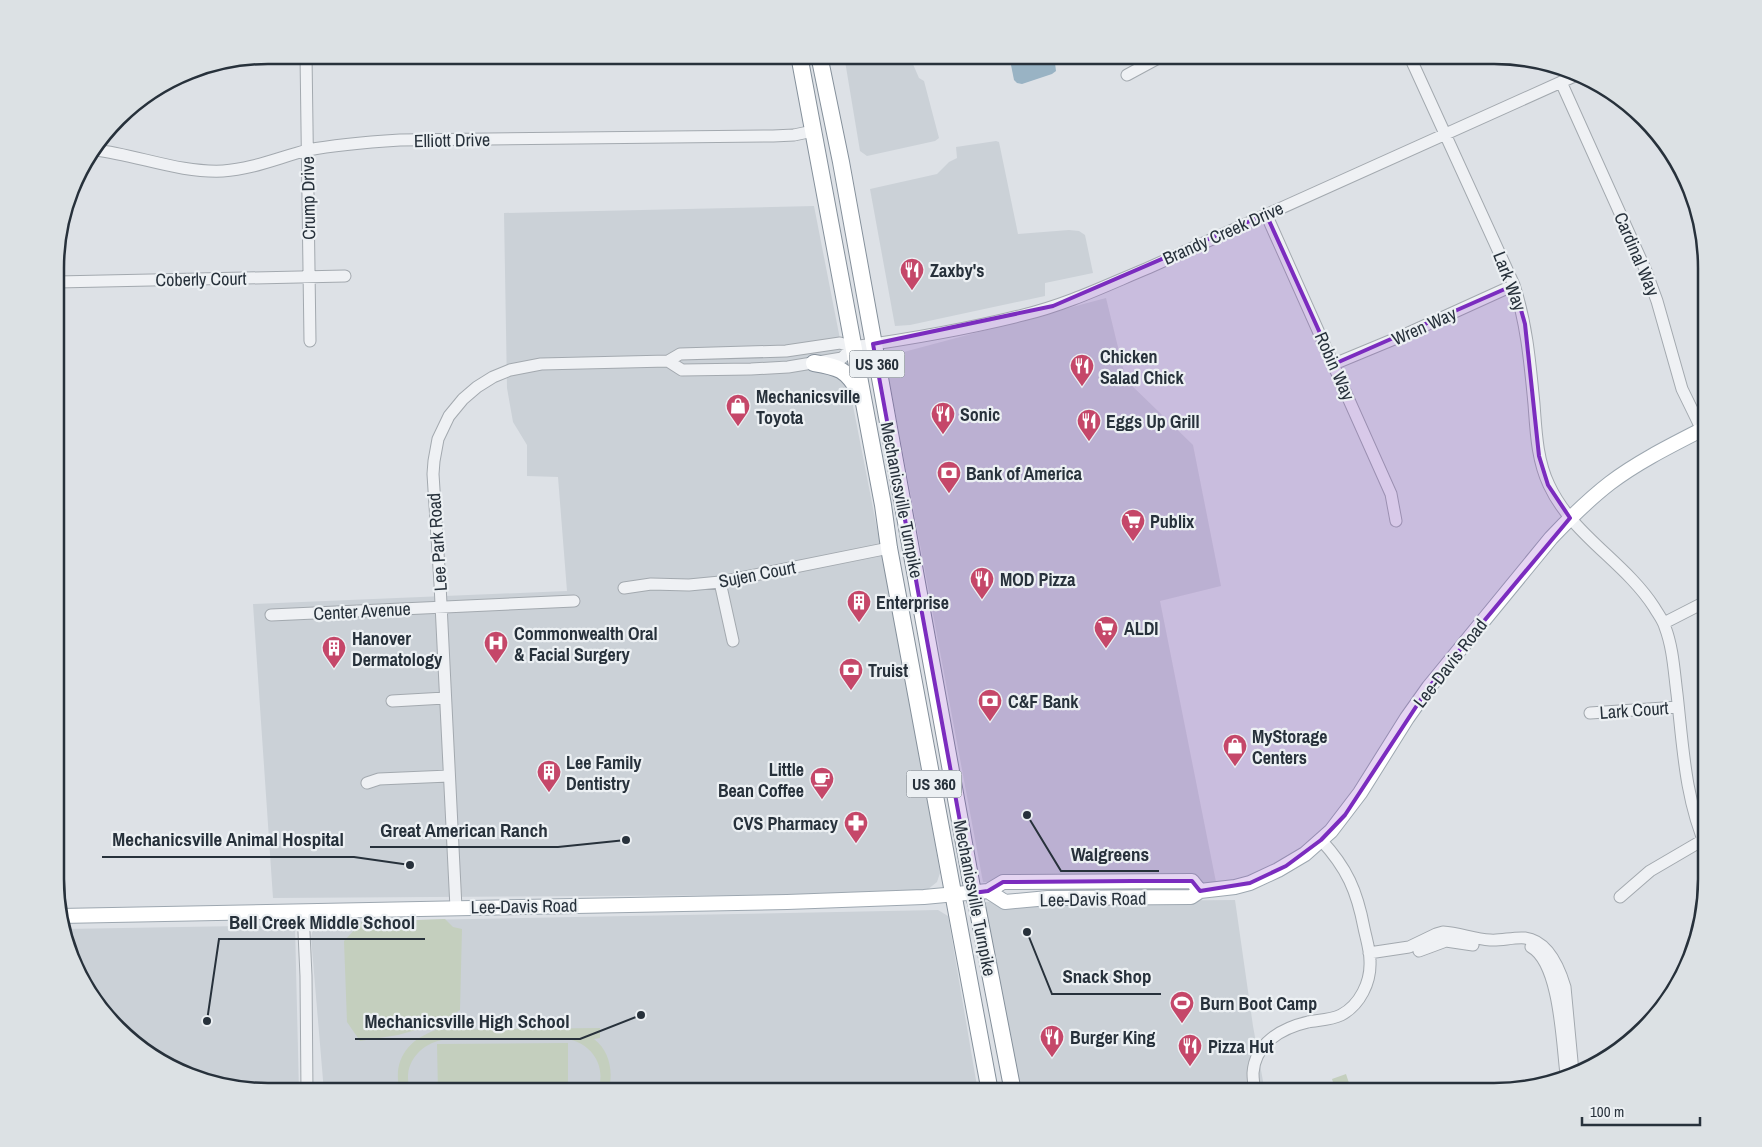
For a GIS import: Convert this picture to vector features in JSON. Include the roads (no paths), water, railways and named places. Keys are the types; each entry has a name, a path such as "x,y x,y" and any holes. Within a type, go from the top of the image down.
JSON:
{"highway":[{"name":"Mechanicsville Turnpike","path":"801,64 988,1083"},
{"name":"Mechanicsville Turnpike","path":"822,64 873,344 980,892 977,906 1011,1083"},
{"path":"814,363 843,370 853,381 863,400"}],"main road":[{"name":"Lee-Davis Road","path":"980,892 1004,902 1048,898 1191,897 1200,891 1235,887 1261,878 1305,854 1322,840 1345,815 1429,687 1529,562 1570,518 1598,493 1627,472 1698,431"},
{"path":"1082,898 1125,889 1132,881"},
{"name":"Lee-Davis Road","path":"67,916 787,902 954,895 980,892 1004,882 1192,881 1200,891"}],"street":[{"name":"Crump Drive","path":"306,64 310,341"},
{"path":"1127,75 1147,64"},
{"name":"Lark Way","path":"1413,64 1514,285 1525,324 1539,456 1548,485 1570,518 1633,581 1649,599 1664,623 1672,654 1689,796 1698,823"},
{"name":"Brandy Creek Drive","path":"853,347 1016,317 1089,293 1570,78"},
{"name":"Cardinal Way","path":"1561,82 1646,271 1657,301 1682,389 1698,417"},
{"name":"Elliott Drive","path":"100,151 137,157 176,168 209,171 249,167 332,146 400,140 773,136 794,135 813,131"},
{"name":"Robin Way","path":"1266,214 1391,494 1396,521"},
{"name":"Coberly Court","path":"64,282 345,276"},
{"name":"Wren Way","path":"1334,364 1412,332 1514,285"},
{"name":"Lee Park Road","path":"456,908 433,474 436,447 442,428 463,399 477,387 493,377 525,366 668,361 680,354 786,351 840,343 853,347 842,358 814,363 751,369 682,370 668,361"},
{"name":"Sujen Court","path":"624,588 651,584 688,585 720,582 889,548"},
{"path":"720,582 733,641"},
{"name":"Center Avenue","path":"271,615 574,601"},
{"path":"1664,623 1698,606"},
{"path":"392,701 445,698"},
{"name":"Lark Court","path":"1590,713 1678,707"},
{"path":"368,783 379,779 449,776"},
{"path":"1254,1083 1253,1072 1257,1059 1269,1040 1294,1025 1340,1015 1357,1003 1365,989 1370,957 1359,902 1354,887 1338,860 1322,840"},
{"path":"1620,897 1650,871 1698,847"},
{"path":"303,911 307,1083"},
{"path":"1370,957 1409,947 1443,932 1486,940 1518,938 1535,940 1549,953 1562,976 1573,1068"},
{"path":"1370,957 1417,952 1446,941 1486,947 1518,944 1533,948 1542,957 1552,981 1557,1000 1566,1070"}],"water":[{"path":"1011,64 1055,64 1056,71 1052,74 1022,84 1014,80"}],"place":[{"name":"Zaxby's","path":"912,291"},
{"name":"Chicken Salad Chick","path":"1082,387"},
{"name":"Mechanicsville Toyota","path":"738,427"},
{"name":"Sonic","path":"943,435"},
{"name":"Eggs Up Grill","path":"1089,442"},
{"name":"Bank of America","path":"949,494"},
{"name":"Publix","path":"1133,542"},
{"name":"MOD Pizza","path":"982,600"},
{"name":"Enterprise","path":"859,623"},
{"name":"ALDI","path":"1106,649"},
{"name":"Commonwealth Oral & Facial Surgery","path":"496,664"},
{"name":"Hanover Dermatology","path":"334,669"},
{"name":"Truist","path":"851,691"},
{"name":"C&F Bank","path":"990,722"},
{"name":"MyStorage Centers","path":"1235,767"},
{"name":"Lee Family Dentistry","path":"549,793"},
{"name":"Little Bean Coffee","path":"822,800"},
{"name":"Walgreens","path":"1027,815"},
{"name":"Great American Ranch","path":"626,840"},
{"name":"CVS Pharmacy","path":"856,844"},
{"name":"Mechanicsville Animal Hospital","path":"410,865"},
{"name":"Snack Shop","path":"1027,932"},
{"name":"Mechanicsville High School","path":"641,1015"},
{"name":"Bell Creek Middle School","path":"207,1021"},
{"name":"Burn Boot Camp","path":"1182,1024"},
{"name":"Burger King","path":"1052,1058"},
{"name":"Pizza Hut","path":"1190,1067"}]}
